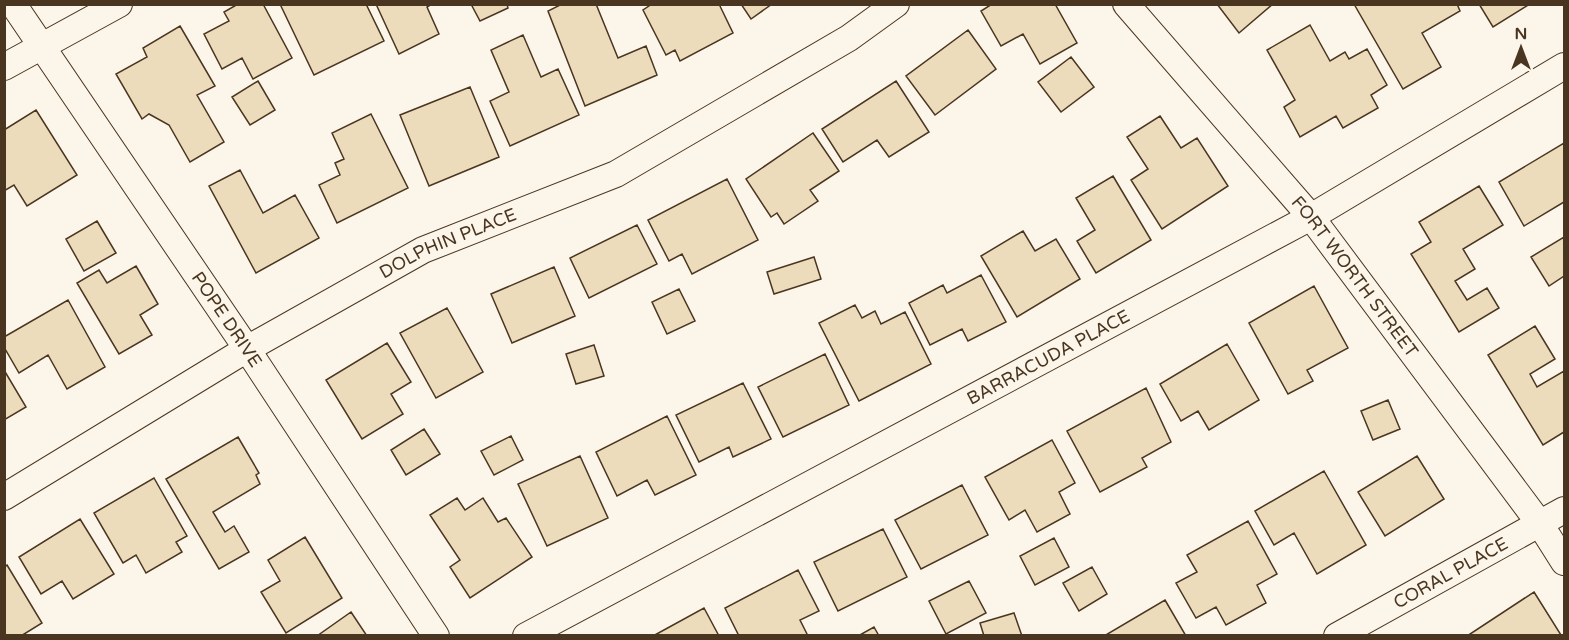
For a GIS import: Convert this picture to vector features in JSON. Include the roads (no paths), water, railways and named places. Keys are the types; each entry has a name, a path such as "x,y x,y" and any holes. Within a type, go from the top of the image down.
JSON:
{"street":[{"name":"POPE DRIVE","path":"13,4 247,349 436,636"},
{"path":"4,67 40,45 119,4"},
{"name":"DOLPHIN PLACE","path":"4,496 247,349 423,250 616,174 849,38 897,4"},
{"name":"FORT WORTH STREET","path":"1126,4 1311,218 1540,524 1564,562"},
{"name":"BARRACUDA PLACE","path":"526,636 1311,218 1564,66"},
{"name":"CORAL PLACE","path":"1337,636 1564,510"}]}
